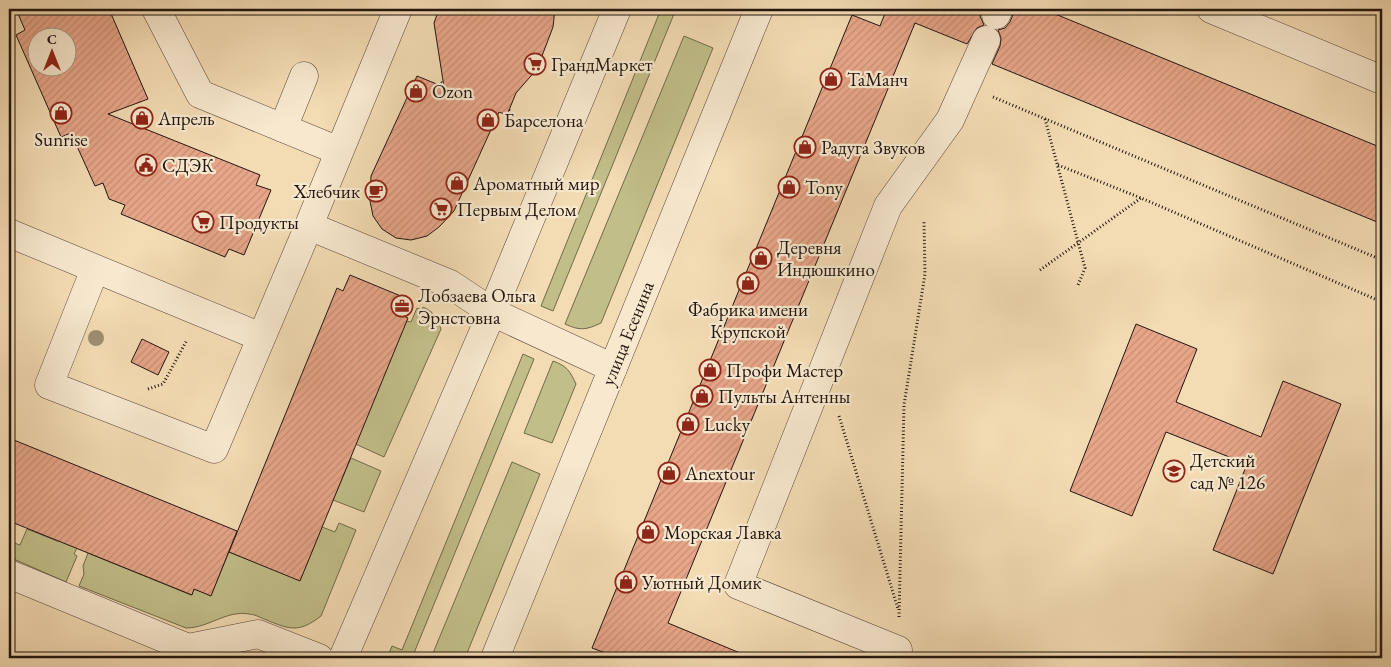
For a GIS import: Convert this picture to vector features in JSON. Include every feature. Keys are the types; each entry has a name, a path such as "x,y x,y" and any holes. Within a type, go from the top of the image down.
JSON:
{"street":[{"path":"156,9 200,94 339,151"},
{"path":"95,269 48,385 214,449 398,9"},
{"path":"343,658 492,312 617,9"},
{"name":"улица Есенина","path":"496,658 759,9"},
{"path":"1211,9 1382,80"},
{"path":"898,650 738,585 888,206 950,120 986,40"},
{"path":"283,128 304,76"},
{"path":"308,226 450,284 492,312 613,368"},
{"path":"9,233 261,337"},
{"path":"9,574 188,648 258,634 318,658"}],"path":[{"path":"966,86 1382,260"},
{"path":"1045,119 1085,268 1078,285"},
{"path":"1058,165 1141,198 1382,302"},
{"path":"1040,270 1141,198"},
{"path":"898,650 904,405 925,274 924,222"},
{"path":"144,390 163,384 202,313"},
{"path":"838,415 899,612"}],"shaded area":[{"path":"661,9 676,9 553,311 541,306"},
{"path":"684,36 713,48 601,323 583,329 565,324"},
{"path":"423,307 435,315 441,329 384,457 349,441 406,321 411,322 417,308 422,310"},
{"path":"523,354 534,359 412,658 387,658 392,646 402,650"},
{"path":"553,361 568,370 576,384 552,443 524,433"},
{"path":"351,458 381,471 364,512 333,500"},
{"path":"512,462 540,474 465,658 431,658"},
{"path":"339,523 356,530 321,616 313,622 299,627 287,627 255,615 241,613 186,628 79,586 84,574 83,566 88,553 191,595 194,589 211,595 229,552 300,580 322,527 335,532"},
{"path":"27,529 57,541 80,542 74,554 77,556 66,582 9,557 12,542 20,545"}],"building":[{"path":"16,9 109,9 148,99 108,114 260,175 256,185 271,190 244,255 229,249 225,257 121,214 125,205 109,199 103,183 95,186 71,133 61,137 35,78 78,78 78,28 28,28 28,62 16,35 25,30"},
{"path":"439,9 555,9 553,27 537,69 516,93 507,115 499,112 454,211 439,227 427,236 411,240 396,238 382,229 373,216 370,201 371,176 417,76 444,87 434,23"},
{"path":"882,9 982,9 980,16 984,25 977,28 967,44 915,23 668,623 752,658 619,658 592,648 852,15 880,26 886,11"},
{"path":"1015,9 1043,9 1382,148 1382,224 992,64 1000,46 1001,38 998,30 1005,28 1010,22"},
{"path":"350,275 408,299 401,315 408,318 300,581 229,552 337,288 343,291"},
{"path":"1136,324 1197,349 1176,402 1261,437 1283,381 1341,404 1273,574 1213,550 1247,464 1166,432 1132,516 1070,491"},
{"path":"142,339 169,352 158,375 131,362"},
{"path":"9,438 237,531 211,596 194,589 192,595 9,521"}],"place":[{"name":"ГрандМаркет","path":"535,64"},
{"name":"ТаМанч","path":"831,79"},
{"name":"Ozon","path":"416,91"},
{"name":"Sunrise","path":"61,113"},
{"name":"Апрель","path":"142,118"},
{"name":"Барселона","path":"488,120"},
{"name":"Радуга Звуков","path":"805,147"},
{"name":"СДЭК","path":"146,165"},
{"name":"Ароматный мир","path":"457,183"},
{"name":"Tony","path":"789,187"},
{"name":"Хлебчик","path":"376,191"},
{"name":"Первым Делом","path":"441,209"},
{"name":"Продукты","path":"203,222"},
{"name":"Деревня Индюшкино","path":"761,258"},
{"name":"Фабрика имени Крупской","path":"748,283"},
{"name":"Лобзаева Ольга Эрнстовна","path":"402,306"},
{"name":"Профи Мастер","path":"710,370"},
{"name":"Пульты Антенны","path":"702,396"},
{"name":"Lucky","path":"688,424"},
{"name":"Детский сад № 126","path":"1174,471"},
{"name":"Anextour","path":"669,473"},
{"name":"Морская Лавка","path":"648,532"},
{"name":"Уютный Домик","path":"626,582"}]}
